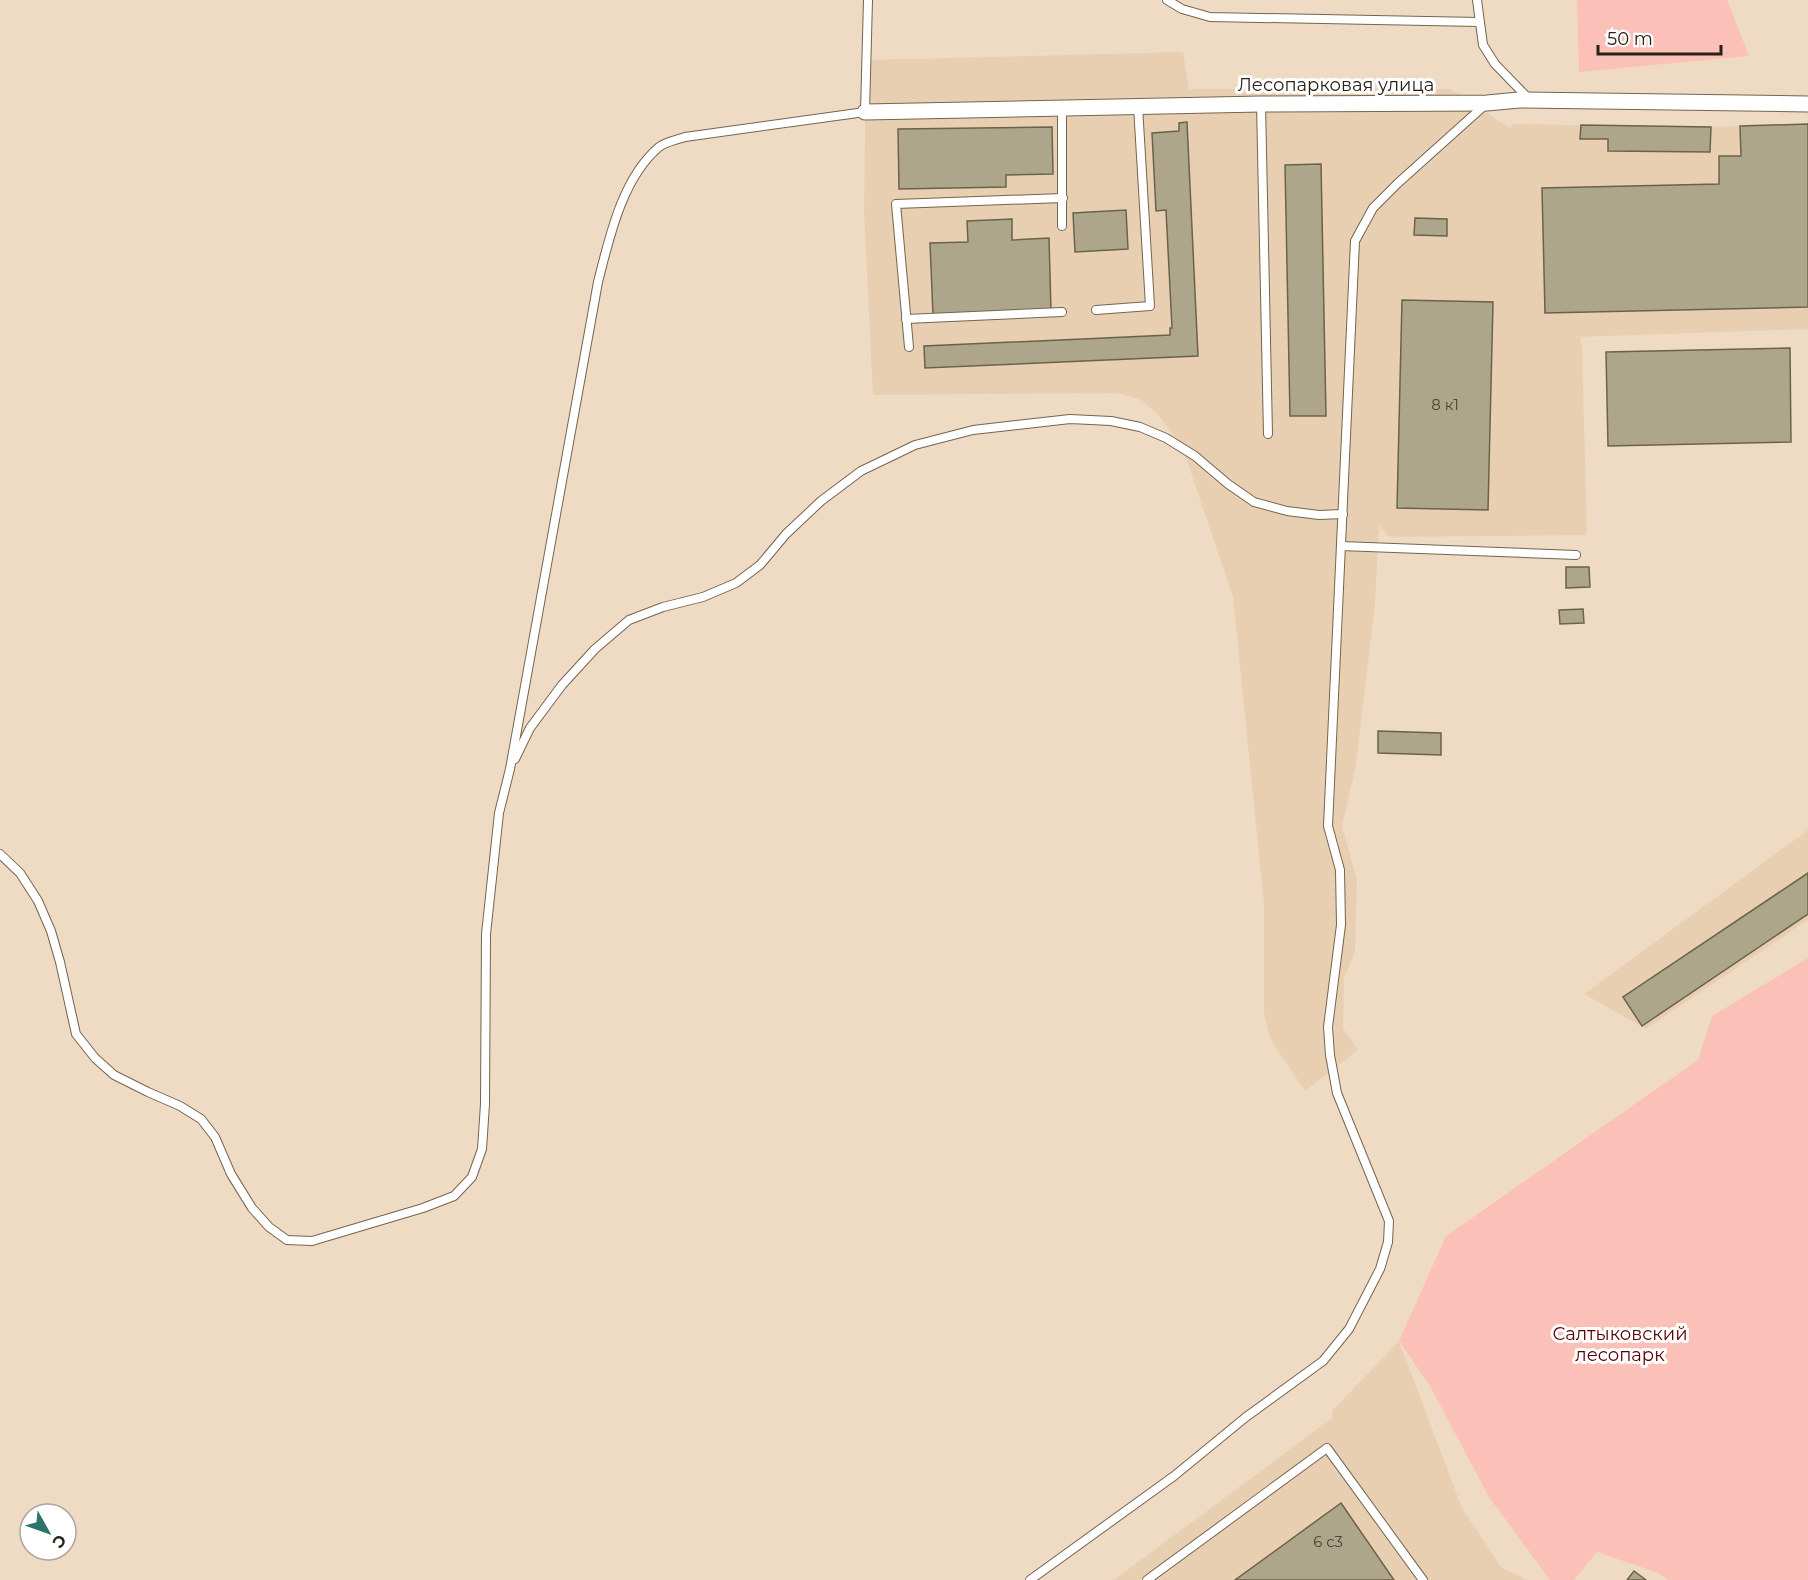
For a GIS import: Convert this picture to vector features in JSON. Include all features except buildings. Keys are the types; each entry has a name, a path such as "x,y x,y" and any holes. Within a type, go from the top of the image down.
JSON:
{"street":[{"name":"Лесопарковая улица","path":"865,112 1531,101 1808,104"}],"lane":[{"path":"0,854 20,873 38,901 51,931 76,1034 95,1058 114,1075 180,1106 201,1119 215,1137 231,1174 252,1208 268,1227 287,1240 312,1241 423,1208 454,1196 472,1177 482,1149 485,1104 486,934 499,813 510,769 598,282 618,212 643,164 660,146 684,137 865,112 868,0"},
{"path":"1167,0 1182,9 1210,17 1479,22"},
{"path":"1477,0 1483,45 1496,64 1531,101"},
{"path":"1029,1580 1174,1476 1246,1417 1323,1361 1349,1329 1380,1269 1388,1242 1389,1221 1337,1093 1330,1055 1328,1027 1341,925 1340,870 1328,826 1355,241 1373,208 1487,103"},
{"path":"1261,104 1268,434"},
{"path":"1096,310 1150,306 1138,106"},
{"path":"1062,108 1062,226"},
{"path":"909,347 896,204 1063,198"},
{"path":"906,319 1062,312"},
{"path":"510,769 530,728 562,685 595,649 629,620 663,607 703,597 736,583 760,565 786,534 821,501 861,471 915,445 973,429 1070,419 1112,421 1140,427 1166,438 1195,456 1254,502 1287,511 1343,514"},
{"path":"1341,546 1576,555"},
{"path":"1147,1580 1327,1448 1423,1580"}],"shaded area":[{"path":"1183,52 1189,89 1450,89 1510,128 1514,124 1711,127 1808,124 1808,329 1580,337 1587,535 1392,537 1387,535 1379,525 1375,604 1356,764 1342,827 1357,879 1355,952 1344,978 1343,1028 1358,1050 1305,1091 1270,1039 1264,1012 1264,904 1233,597 1182,446 1157,413 1140,399 1116,393 873,395 864,211 866,60"},
{"path":"1808,830 1808,920 1646,1029 1584,994"},
{"path":"1399,1341 1462,1508 1501,1567 1527,1580 1114,1580 1332,1418 1332,1411"}],"green space":[{"path":"1577,0 1727,0 1749,56 1579,72"},
{"name":"Салтыковский лесопарк","path":"1808,958 1808,1580 1668,1580 1658,1573 1597,1552 1574,1580 1550,1580 1489,1497 1430,1386 1399,1341 1446,1236 1698,1060 1712,1016"}]}
